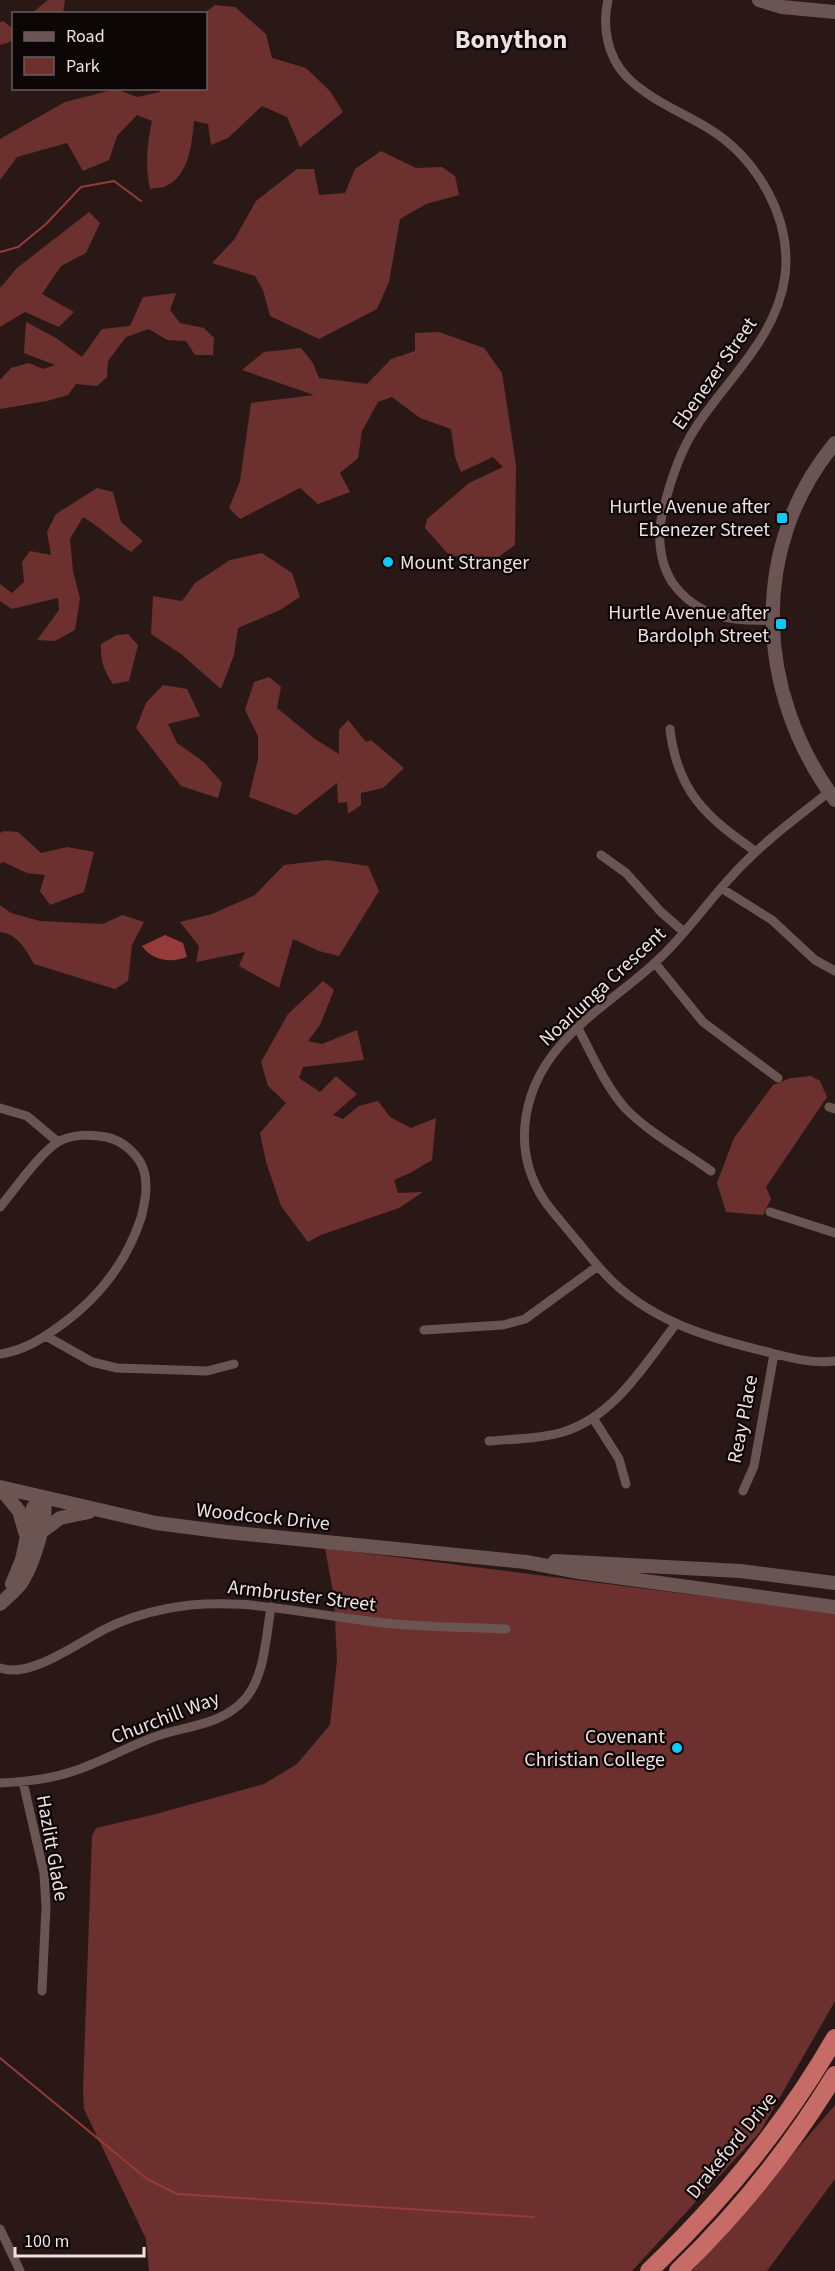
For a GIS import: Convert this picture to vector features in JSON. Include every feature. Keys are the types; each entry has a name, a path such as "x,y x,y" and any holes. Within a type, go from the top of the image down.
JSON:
{"highway":[{"name":"Drakeford Drive","path":"649,2271 725,2192 763,2145 798,2097 835,2038"},
{"path":"679,2270 764,2176 801,2128 835,2075"}],"main road":[{"path":"759,0 792,8 835,12"},
{"path":"832,796 812,764 791,718 777,668 772,620 777,565 788,524 806,484 835,443"},
{"path":"0,1488 19,1511 27,1540"},
{"name":"Woodcock Drive","path":"0,1488 156,1523 526,1562 579,1572 835,1607"},
{"path":"43,1499 46,1514 34,1557 22,1582 3,1601 22,1560 33,1508 43,1499"},
{"path":"39,1533 60,1518 97,1511"},
{"name":"Woodcock Drive","path":"526,1562 553,1561 740,1571 835,1583"}],"street":[{"name":"Ebenezer Street","path":"608,0 605,27 609,45 615,61 625,76 639,87 713,131 734,147 761,181 773,203 783,235 785,276 773,319 758,346 714,401 687,442 670,483 660,525 661,553 666,570 680,593 693,604 726,619 772,620"},
{"path":"670,729 672,748 688,790 716,823 755,851"},
{"name":"Noarlunga Crescent","path":"832,796 755,851 655,963 578,1028 552,1055 539,1074 527,1105 523,1132 528,1165 544,1200 598,1266 623,1292 643,1306 700,1334 805,1361 835,1361"},
{"path":"602,855 626,873 654,905 684,932"},
{"path":"721,888 772,920 815,960 835,971"},
{"path":"655,963 703,1022 778,1078"},
{"path":"578,1028 607,1082 625,1107 639,1121 711,1171"},
{"path":"0,1108 27,1116 58,1142"},
{"path":"0,1207 58,1142 81,1135 111,1138 123,1144 134,1153 141,1164 145,1178 146,1192 136,1233 126,1255 112,1276 87,1304 46,1336 22,1348 0,1354"},
{"path":"770,1212 835,1233"},
{"path":"424,1330 503,1325 517,1321 538,1311 598,1266"},
{"path":"489,1441 544,1436 564,1431 593,1418 620,1395 676,1324"},
{"path":"46,1336 92,1362 117,1368 207,1371 234,1364"},
{"name":"Reay Place","path":"743,1491 754,1466 774,1354"},
{"path":"593,1418 619,1459 626,1484"},
{"name":"Armbruster Street","path":"0,1668 17,1670 36,1665 107,1628 163,1609 220,1602 395,1624 506,1629"},
{"name":"Churchill Way","path":"0,1782 23,1782 76,1771 150,1738 212,1722 233,1710 244,1699 256,1680 271,1607"},
{"name":"Hazlitt Glade","path":"23,1782 44,1873 46,1907 42,1991"},
{"path":"0,2229 20,2271"}],"green space":[{"path":"48,0 65,0 63,12 33,12"},
{"path":"215,5 235,7 266,34 272,58 306,68 330,91 343,112 300,147 287,117 262,106 228,138 211,145 208,124 194,121 188,159 184,168 179,176 162,187 150,189 147,154 152,121 137,115 117,136 109,160 83,171 67,143 17,157 0,180 0,139 65,102 112,90 137,97 160,92 160,90 207,90 205,12"},
{"path":"3,21 12,28 12,41 0,45 0,22"},
{"path":"381,151 416,168 442,167 455,176 459,195 426,204 400,219 389,282 377,309 319,339 270,316 263,290 255,276 212,263 234,240 256,201 297,169 314,169 319,195 345,193 355,169"},
{"path":"89,212 100,223 86,253 61,266 42,294 74,312 59,327 25,312 0,327 0,288 17,268"},
{"path":"176,293 170,310 180,323 204,328 214,338 213,355 195,355 186,341 167,340 149,329 126,337 108,361 107,377 97,386 76,384 68,395 0,409 0,380 11,368 29,363 43,369 55,365 24,353 26,322 56,338 82,357 102,329 130,326 143,297"},
{"path":"439,332 484,348 502,373 516,465 515,545 498,557 450,556 425,528 427,519 469,483 503,467 493,457 461,472 455,457 451,429 420,418 392,397 378,402 362,431 358,458 340,473 350,492 318,504 300,488 240,519 229,508 240,481 251,403 314,395 242,370 264,352 301,348 313,363 319,378 367,384 391,359 415,351 415,333"},
{"path":"97,488 113,492 121,522 143,541 131,552 83,517 70,539 73,571 80,598 75,630 55,641 37,640 59,610 58,598 12,609 0,601 0,584 12,593 24,582 22,562 30,551 51,555 47,532 56,514"},
{"path":"262,553 292,573 300,597 280,610 238,628 234,655 221,689 181,654 151,634 153,596 182,601 195,583 230,560"},
{"path":"128,634 138,645 129,681 113,684 103,665 101,644 117,635"},
{"path":"269,677 281,687 277,708 315,739 339,754 339,730 348,720 366,742 371,740 404,768 383,788 361,793 361,805 348,814 347,802 338,803 337,783 296,815 249,797 258,759 258,736 245,710 254,682"},
{"path":"163,685 187,689 200,716 168,724 177,743 205,763 222,783 218,798 181,786 136,728 146,703"},
{"path":"18,832 41,853 67,847 94,852 84,892 50,905 40,891 45,875 27,873 3,862 0,864 0,833"},
{"path":"327,860 368,866 379,891 339,956 319,951 293,939 279,988 239,966 245,952 196,962 199,946 180,922 212,914 255,895 284,865"},
{"path":"0,905 11,913 40,921 103,924 122,915 144,922 132,945 128,981 115,989 34,964 25,948 16,939 0,932"},
{"path":"323,981 334,990 320,1025 308,1041 322,1044 357,1030 364,1060 303,1067 299,1078 320,1092 336,1076 357,1094 333,1115 343,1119 359,1106 378,1101 390,1117 411,1128 436,1118 432,1160 394,1180 398,1193 423,1192 399,1208 321,1235 308,1242 281,1206 266,1162 260,1133 286,1103 268,1086 261,1062 288,1014"},
{"path":"811,1076 820,1081 827,1097 766,1187 771,1199 763,1215 726,1212 717,1183 734,1138 773,1085 791,1078"},
{"path":"325,1548 835,1613 835,2001 760,2132 632,2271 149,2271 146,2239 84,2109 92,1836 96,1828 264,1784 297,1764 330,1725 337,1660 334,1597"},
{"path":"835,2105 835,2179 767,2271 692,2271"}],"shaded area":[{"path":"165,935 183,943 187,957 175,960 157,958 142,946"}],"waterway":[{"path":"0,252 18,247 46,224 81,187 114,181 141,201"},
{"path":"0,2058 147,2179 177,2194 534,2217"}],"place":[{"name":"Hurtle Avenue after Ebenezer Street","path":"782,518"},
{"name":"Mount Stranger","path":"388,562"},
{"name":"Hurtle Avenue after Bardolph Street","path":"781,624"},
{"name":"Covenant Christian College","path":"677,1748"}],"district":[{"name":"Bonython","path":"511,39"}]}
